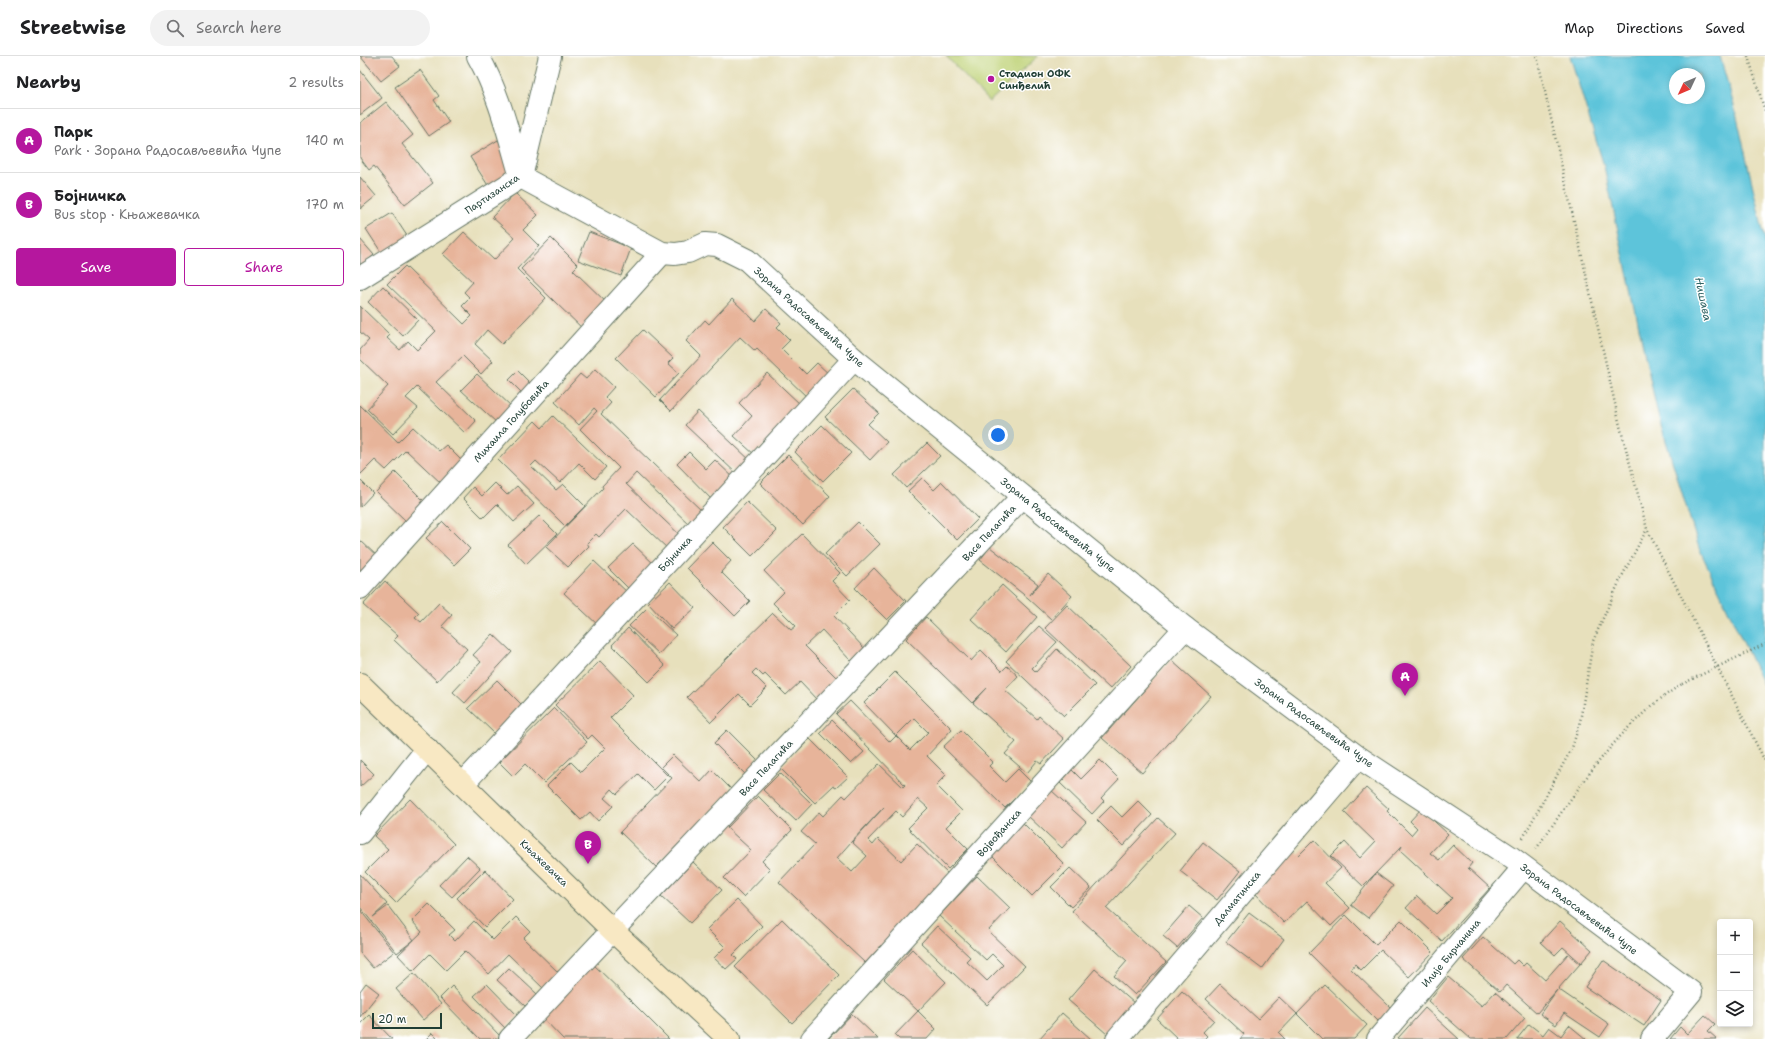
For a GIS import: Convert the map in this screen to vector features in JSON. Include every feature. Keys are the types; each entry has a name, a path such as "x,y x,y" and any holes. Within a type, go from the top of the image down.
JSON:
{"main road":[{"name":"Књажевачка","path":"360,684 614,931 729,1039"}],"street":[{"path":"478,56 484,66 505,122 522,177"},
{"name":"Партизанска","path":"360,278 522,177 550,56"},
{"name":"Зорана Радосављевића Чупе","path":"522,177 662,253 676,254 688,252 705,244 717,245 730,249 747,260 854,359 1022,497 1186,628 1358,757 1518,863 1691,992 1652,1039"},
{"name":"Михаила Голубовића","path":"360,588 662,253"},
{"name":"Бојничка","path":"463,784 854,359"},
{"name":"Васе Пелагића","path":"510,1039 614,931 1022,497"},
{"name":"Војвођанска","path":"812,1039 1186,628"},
{"path":"360,832 427,749"},
{"name":"Далматинска","path":"1117,1039 1358,757"},
{"name":"Илије Бирчанина","path":"1378,1039 1518,863"}],"path":[{"path":"1537,56 1618,418 1647,529 1765,761"},
{"path":"1748,56 1765,111"},
{"path":"1518,863 1572,748 1580,722 1593,641 1620,580 1647,529"},
{"path":"1518,863 1592,769 1638,716 1659,698 1682,684 1765,644"}],"green space":[{"name":"Стадион ОФК Синђелић","path":"946,56 1038,56 989,102"}],"water":[{"name":"Нишава","path":"1570,56 1720,56 1736,113 1765,240 1765,689 1699,548 1658,415 1604,166"}],"building":[{"path":"360,56 392,56 400,66 381,81"},
{"path":"360,70 382,98 360,115"},
{"path":"420,70 439,96 434,100 449,122 429,136 395,87"},
{"path":"386,102 413,135 402,144 433,183 405,205 374,166 369,170 360,158 360,123"},
{"path":"498,140 517,169 489,187 470,157"},
{"path":"360,177 376,196 360,209"},
{"path":"515,193 538,215 523,230 539,246 517,269 546,298 502,344 487,330 475,344 493,361 481,374 463,356 436,382 476,421 465,433 417,387 406,398 418,408 393,434 367,409 388,386 360,359 360,350 369,340 360,332 360,306 390,335 387,338 400,350 408,341 417,350 436,331 387,284 405,266 464,324 472,316 462,306 470,298 464,292 473,282 443,254 464,232 494,260 515,238 492,217"},
{"path":"392,213 409,239 383,255 366,229"},
{"path":"589,232 631,248 621,276 578,260"},
{"path":"551,238 578,265 573,270 611,307 586,332 521,269"},
{"path":"360,239 374,255 360,267"},
{"path":"383,286 418,320 403,336 368,302"},
{"path":"732,299 755,321 766,309 781,323 777,327 790,340 781,349 806,374 817,363 831,376 809,399 757,349 755,351 740,337 671,411 660,400 701,356 686,341 705,320 709,324"},
{"path":"643,330 673,358 668,363 679,373 656,397 616,358"},
{"path":"595,369 614,387 605,397 611,403 601,414 704,513 692,527 636,473 626,484 682,537 670,551 626,509 599,537 596,534 587,543 589,546 568,567 546,547 603,488 602,486 619,468 580,429 597,411 594,408 579,425 555,402 580,374 586,379"},
{"path":"518,371 534,387 525,396 509,380"},
{"path":"767,373 801,405 755,455 734,436 752,416 739,403"},
{"path":"477,374 512,407 497,423 461,390"},
{"path":"853,389 879,413 868,424 887,442 870,460 825,417"},
{"path":"360,405 398,442 413,427 439,451 446,445 464,463 442,484 406,450 386,470 375,460 360,475"},
{"path":"698,411 752,462 739,476 685,425"},
{"path":"553,416 606,467 595,479 579,463 560,483 536,461 531,466 556,490 563,484 585,506 565,526 498,460 535,421 542,428"},
{"path":"822,425 851,453 823,481 795,452"},
{"path":"927,443 940,456 906,488 894,475"},
{"path":"689,452 706,469 715,460 736,480 714,502 677,464"},
{"path":"788,455 830,496 803,525 760,483"},
{"path":"395,472 427,504 408,523 376,492"},
{"path":"922,478 934,490 942,482 978,519 957,540 908,491"},
{"path":"360,480 373,493 360,507"},
{"path":"495,483 507,495 517,486 534,504 514,522 497,504 483,518 463,498 473,487 482,496"},
{"path":"747,502 777,531 752,556 723,527"},
{"path":"539,516 557,534 526,564 508,545"},
{"path":"443,522 470,549 454,565 426,538"},
{"path":"858,522 880,544 847,576 825,554"},
{"path":"802,534 840,573 832,581 850,600 834,616 864,648 851,661 822,630 805,646 838,679 817,700 800,682 786,695 765,674 763,676 756,669 752,673 767,688 750,705 739,694 711,722 687,697 773,613 791,630 796,626 773,603 784,592 764,571"},
{"path":"360,540 379,558 360,578"},
{"path":"712,542 731,561 721,572 750,601 735,616 687,568"},
{"path":"633,544 656,566 631,591 608,568"},
{"path":"990,547 1038,584 1030,595 1048,574 1072,596 1051,619 1028,598 980,560"},
{"path":"594,561 629,594 599,626 564,593"},
{"path":"874,568 906,601 887,620 855,588"},
{"path":"385,581 419,613 415,617 421,622 439,603 452,615 442,626 467,649 437,681 394,640 398,636 363,605"},
{"path":"670,582 695,608 672,629 648,603"},
{"path":"1002,585 1037,617 1006,652 971,619"},
{"path":"1067,605 1131,666 1110,689 1045,628"},
{"path":"647,608 676,635 659,654 629,626"},
{"path":"926,617 971,661 981,650 1002,671 1007,666 1018,676 1005,690 1037,719 1039,716 1064,739 1041,764 1037,761 1027,773 1005,754 1016,742 973,703 987,688 972,703 906,639"},
{"path":"1039,626 1057,642 1032,668 1036,672 1057,649 1095,685 1064,716 1006,661"},
{"path":"628,628 665,666 649,682 612,645"},
{"path":"493,634 512,652 465,703 453,692 481,662 473,655"},
{"path":"1171,660 1211,696 1142,773 1102,738"},
{"path":"600,661 633,695 610,718 668,776 654,790 638,774 617,794 612,789 604,798 613,806 598,821 590,812 581,820 547,786 571,762 581,772 605,748 592,735 588,739 555,705"},
{"path":"895,672 952,729 927,756 946,775 936,785 962,811 946,827 968,849 948,869 908,828 928,808 918,799 902,817 896,811 868,840 873,845 878,839 901,861 917,844 949,875 865,963 779,882 815,844 801,832 819,812 823,816 843,795 846,798 879,764 903,787 905,785 836,714 850,701 890,742 896,736 864,703","holes":["914,718 928,732 910,750 896,736","884,807 852,842 867,856 852,872 837,858"]},
{"path":"497,680 523,706 495,734 468,708"},
{"path":"554,708 587,742 544,783 525,764 513,776 499,762"},
{"path":"832,720 864,752 851,764 820,733"},
{"path":"727,730 758,761 745,774 714,743"},
{"path":"961,730 993,762 989,766 1005,782 1018,769 1031,782 1005,808 943,747"},
{"path":"810,739 848,777 836,788 833,786 815,803 780,768"},
{"path":"673,755 701,782 712,770 732,790 656,867 620,832 672,778 661,767"},
{"path":"360,760 374,774 360,787"},
{"path":"1100,760 1119,779 1101,798 1104,801 1092,814 1060,783 1072,770 1081,779"},
{"path":"780,773 812,804 796,821 763,790"},
{"path":"1366,788 1389,809 1387,811 1411,835 1417,828 1410,821 1421,809 1448,834 1430,853 1439,860 1453,845 1472,863 1468,868 1490,888 1442,941 1406,908 1417,896 1436,914 1452,898 1400,850 1402,846 1363,886 1331,856 1345,842 1360,858 1375,842 1344,812"},
{"path":"1051,790 1086,822 1062,848 1027,815"},
{"path":"758,796 792,830 762,861 770,869 743,897 724,878 751,850 727,828"},
{"path":"410,799 454,844 396,903 365,872 388,849 374,836"},
{"path":"1138,801 1152,815 1123,846 1097,820 1111,806 1122,817"},
{"path":"1158,818 1175,833 1106,908 1166,962 1135,995 1114,976 1127,961 1072,911"},
{"path":"1023,823 1064,864 1032,896 992,856"},
{"path":"1314,840 1341,868 1325,883 1350,908 1331,926 1307,901 1284,923 1252,890 1294,850 1299,855"},
{"path":"1203,842 1240,871 1217,900 1180,871"},
{"path":"467,856 480,868 452,897 439,885"},
{"path":"693,862 722,890 690,923 661,896"},
{"path":"1070,868 1091,888 1071,907 1051,887"},
{"path":"485,870 513,899 485,927 457,898"},
{"path":"1376,873 1393,886 1368,918 1351,905"},
{"path":"360,874 387,904 373,917 388,906 414,940 397,953 360,907"},
{"path":"977,876 1010,908 988,931 1025,966 987,1005 921,943 937,926 970,957 966,961 987,981 1003,965 992,954 986,960 939,916"},
{"path":"737,900 762,926 733,955 737,959 726,969 714,958 725,947 707,929"},
{"path":"429,904 455,930 449,935 455,941 474,921 493,940 516,917 530,931 523,938 560,974 544,989 508,954 489,974 465,951 446,970 430,954 413,971 398,955 422,932 412,921"},
{"path":"1189,906 1203,918 1177,948 1163,936"},
{"path":"360,910 394,952 373,968 360,953"},
{"path":"1249,913 1284,939 1262,969 1226,942"},
{"path":"1346,915 1376,945 1401,920 1433,952 1409,977 1381,950 1361,970 1355,964 1351,969 1391,1008 1378,1021 1309,953"},
{"path":"782,919 839,975 792,1023 735,967"},
{"path":"1560,921 1592,950 1581,963 1563,947 1555,955 1541,942"},
{"path":"1483,937 1513,964 1517,960 1523,966 1526,963 1545,980 1568,954 1580,964 1558,989 1609,1024 1600,1037 1564,1013 1556,1025 1540,1014 1557,990 1537,1013 1506,985 1500,992 1463,959"},
{"path":"912,949 946,982 918,1011 884,979"},
{"path":"1603,960 1661,1000 1644,1026 1585,987"},
{"path":"591,962 669,1039 563,1039 540,1015"},
{"path":"509,968 537,994 525,1006 497,980"},
{"path":"1095,969 1134,1003 1107,1034 1068,1000"},
{"path":"414,973 441,1004 423,1020 396,989"},
{"path":"1448,977 1482,1006 1495,992 1525,1018 1507,1039 1471,1039 1428,1001"},
{"path":"366,983 379,993 360,1017 360,991"},
{"path":"487,984 518,1016 505,1028 474,996"},
{"path":"1220,984 1258,1019 1279,997 1297,1014 1279,1033 1285,1039 1240,1039 1244,1034 1206,999"},
{"path":"1325,985 1367,1025 1354,1039 1322,1039 1297,1014"},
{"path":"452,986 500,1036 497,1039 480,1039 440,998"},
{"path":"1182,991 1214,1020 1203,1032 1207,1036 1204,1039 1178,1039 1157,1019"},
{"path":"1425,1008 1459,1039 1398,1038"},
{"path":"918,1011 936,1029 927,1039 899,1039 895,1035"},
{"path":"1062,1013 1091,1039 1039,1039"},
{"path":"852,1014 873,1034 878,1039 828,1039"},
{"path":"369,1015 392,1039 360,1039 360,1024"},
{"path":"1705,1015 1715,1024 1708,1031 1717,1039 1670,1039 1680,1027 1687,1034"},
{"path":"1529,1024 1543,1035 1549,1027 1561,1036 1569,1025 1586,1039 1517,1039"},
{"path":"432,1033 438,1039 426,1039"}],"place":[{"name":"Стадион ОФК Синђелић","path":"991,79"},
{"name":"Парк","path":"1405,696"},
{"name":"Бојничка","path":"588,864"}]}
